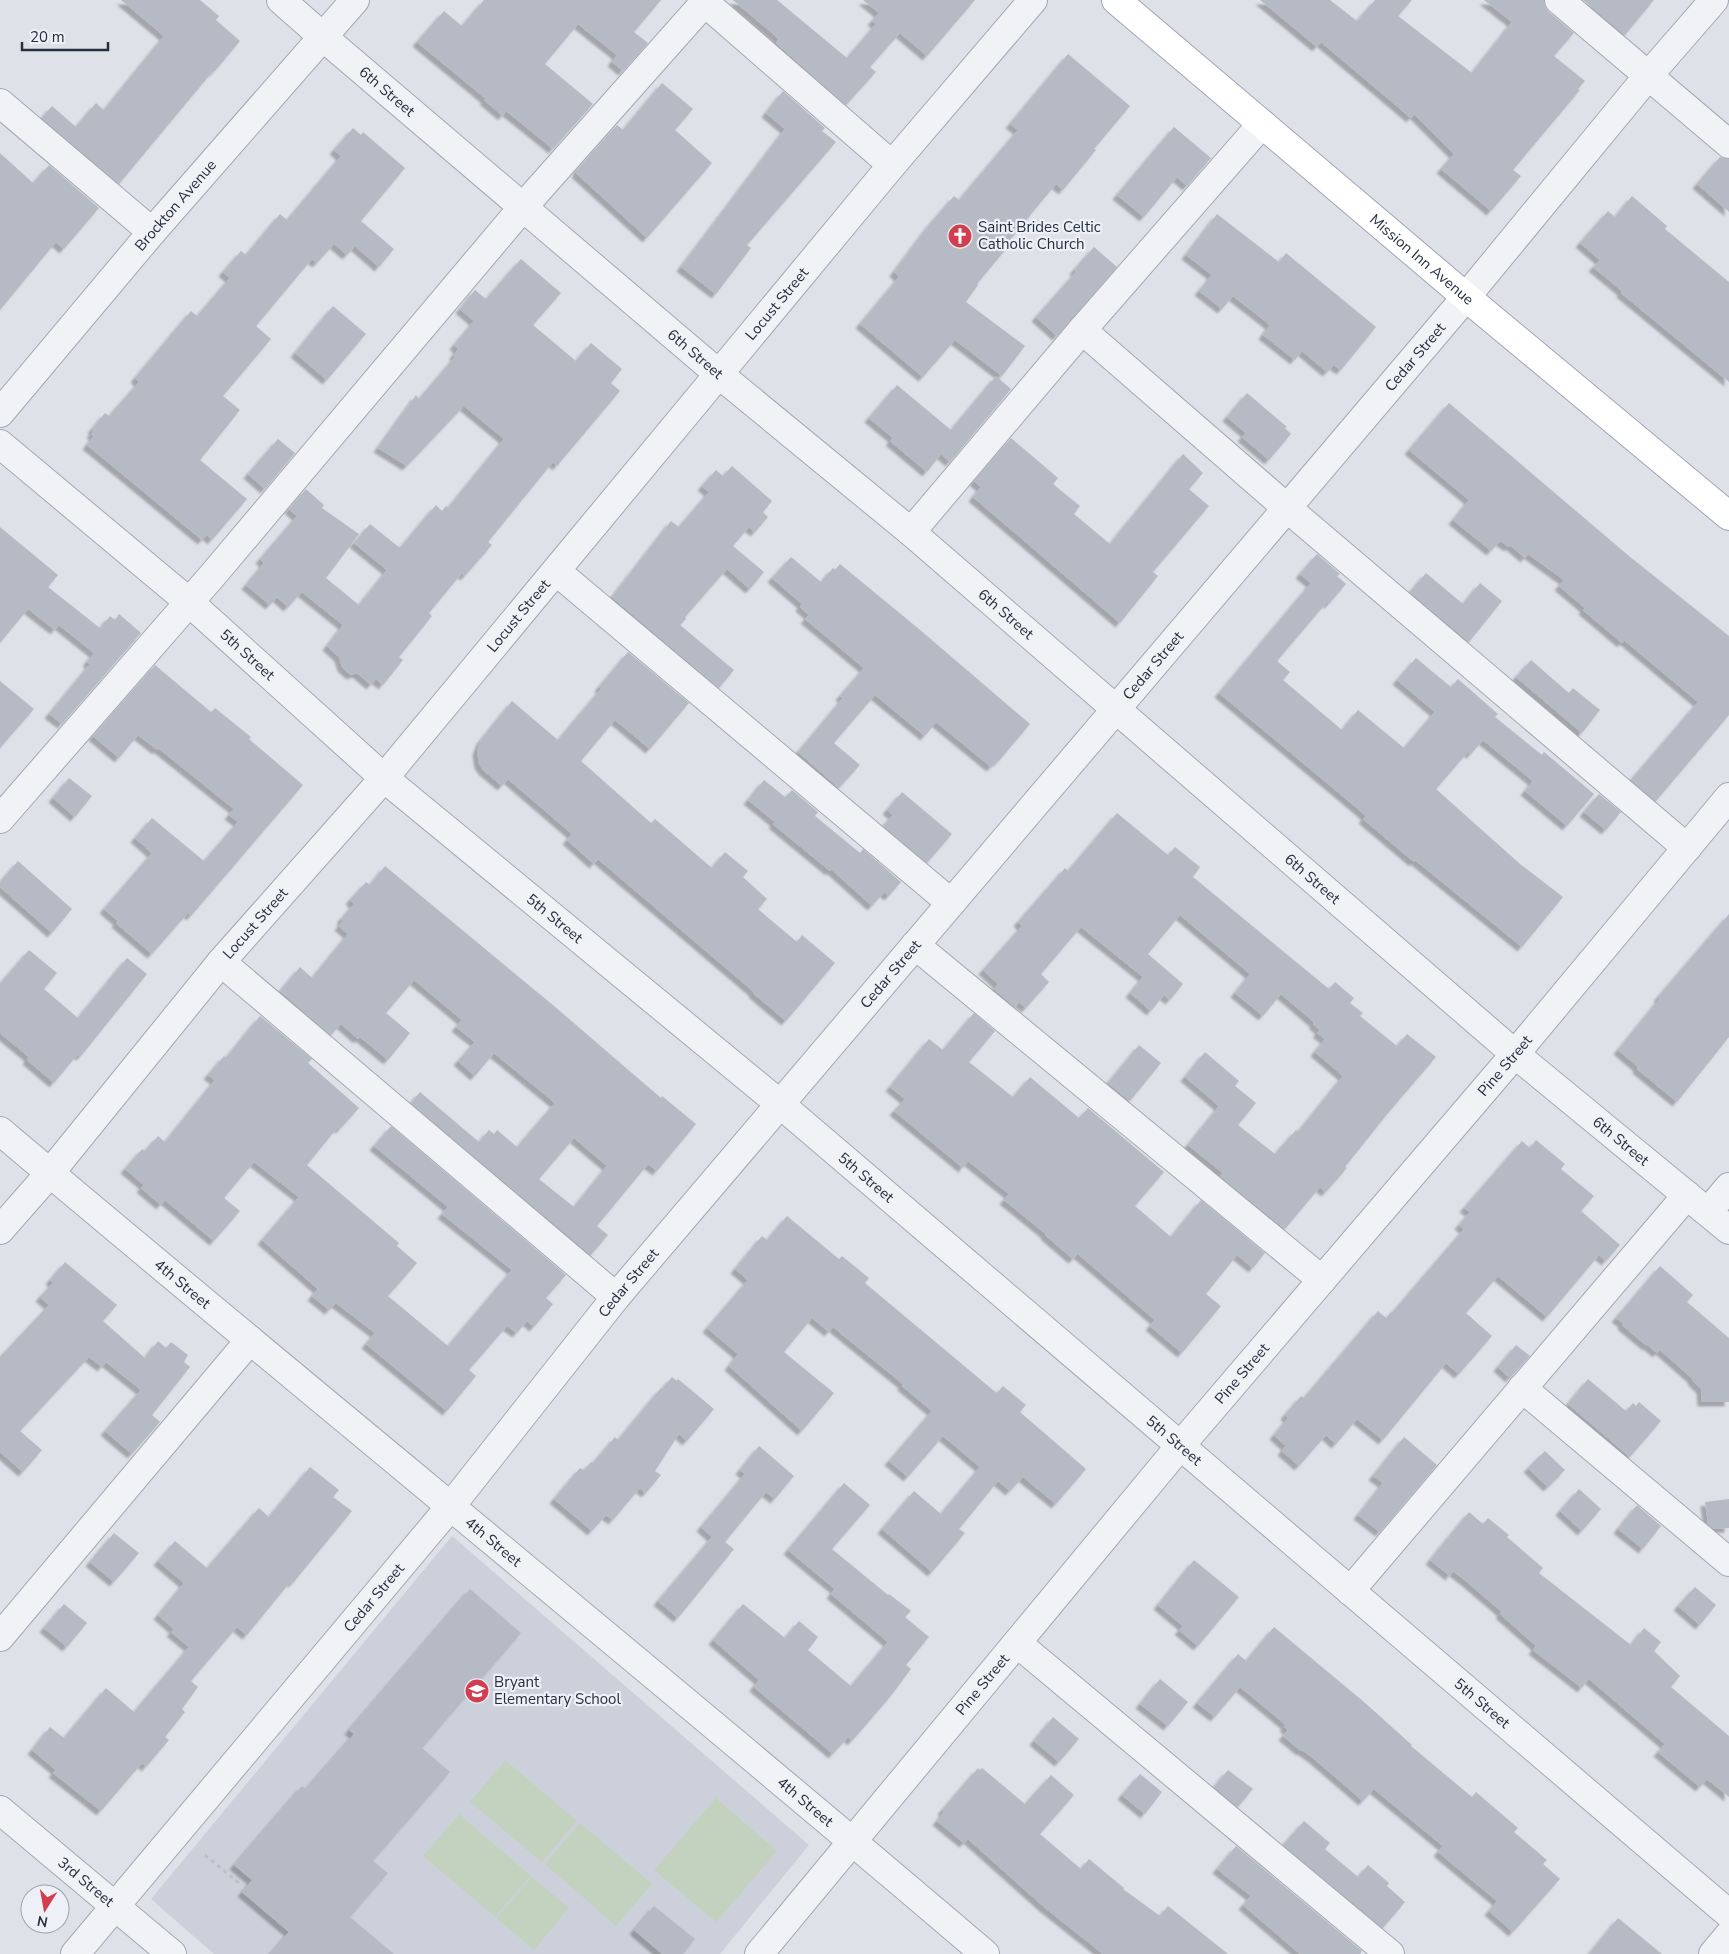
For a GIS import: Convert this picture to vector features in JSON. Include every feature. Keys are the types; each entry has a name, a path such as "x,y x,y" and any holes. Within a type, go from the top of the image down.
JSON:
{"main road":[{"name":"Mission Inn Avenue","path":"1116,0 1466,297 1729,516"}],"street":[{"name":"6th Street","path":"281,0 720,375 911,532 1515,1054 1729,1230"},
{"name":"Brockton Avenue","path":"0,413 152,232 355,0"},
{"name":"Locust Street","path":"0,1230 50,1173 222,962 384,778 720,375 892,165 1034,0"},
{"path":"1559,0 1729,144"},
{"name":"Cedar Street","path":"74,1954 450,1507 616,1297 1466,297 1648,76 1714,0"},
{"path":"0,819 190,602 523,207 704,1 892,165"},
{"path":"0,103 152,232"},
{"path":"911,532 1082,330 1262,124"},
{"path":"1082,330 1287,508 1687,848"},
{"name":"5th Street","path":"0,444 190,602 384,778 780,1104 1729,1914"},
{"path":"556,571 951,903"},
{"name":"Pine Street","path":"759,1954 1180,1446 1515,1054 1729,797"},
{"path":"915,945 1322,1280"},
{"path":"222,962 616,1297"},
{"name":"4th Street","path":"0,1131 853,1841 986,1954"},
{"path":"1708,1212 1729,1187"},
{"path":"1350,1591 1687,1195"},
{"path":"0,1637 250,1340"},
{"path":"1522,1388 1729,1562"},
{"path":"1017,1643 1390,1954"},
{"name":"3rd Street","path":"0,1810 172,1954"},
{"path":"1713,1954 1729,1934"}],"path":[{"path":"206,1855 240,1884"}],"shaded area":[{"name":"Bryant Elementary School","path":"452,1536 809,1845 720,1954 214,1954 151,1899"}],"green space":[{"path":"505,1760 577,1821 542,1862 470,1802"},
{"path":"716,1798 777,1851 716,1922 654,1870"},
{"path":"459,1814 531,1876 495,1917 423,1856"},
{"path":"580,1823 652,1884 616,1926 545,1864"},
{"path":"532,1877 569,1908 534,1950 496,1918"}],"building":[{"path":"121,0 200,0 219,16 216,20 240,41 119,184 42,118 52,106 76,127 96,103 104,110 164,36"},
{"path":"484,0 661,0 634,32 648,43 623,71 612,62 617,55 578,24 545,64 593,104 553,149 506,111 503,116 484,100 486,99 417,42 444,11 462,26"},
{"path":"733,0 777,0 847,58 876,24 872,21 879,13 863,0 975,0 927,56 900,33 870,67 876,72 846,105 776,43 779,39"},
{"path":"1260,0 1330,0 1357,21 1375,0 1412,0 1398,16 1472,73 1512,22 1484,0 1544,0 1549,12 1574,33 1554,56 1585,81 1578,89 1580,90 1513,170 1521,176 1491,211 1441,169 1454,154 1414,114 1411,118 1321,42 1317,47"},
{"path":"1583,0 1654,0 1625,35"},
{"path":"1068,54 1130,106 1063,190 1056,184 1009,241 1011,243 977,284 966,302 1025,346 1002,376 955,340 923,377 860,324 899,277 894,272 929,225 954,196 959,200 1018,130 1010,124"},
{"path":"662,83 693,109 675,130 712,163 647,238 576,173 617,125 623,130"},
{"path":"783,91 825,128 822,131 836,142 747,245 751,248 716,294 681,267 785,129 766,113"},
{"path":"1174,127 1211,158 1187,186 1177,177 1144,217 1117,195"},
{"path":"353,128 361,135 363,132 405,168 361,221 394,249 379,267 355,246 347,255 334,244 317,263 312,259 256,326 271,339 223,396 240,410 200,460 247,499 212,540 207,535 202,540 87,445 94,436 91,434 94,430 92,429 105,413 109,416 139,382 135,378 191,311 197,316 230,278 223,272 241,251 246,255 280,214 287,220 341,156 334,150"},
{"path":"0,153 33,183 49,165 99,208 64,249 56,242 0,310"},
{"path":"1720,157 1729,159 1729,212 1697,184"},
{"path":"1632,196 1667,226 1665,229 1729,282 1729,382 1621,293 1622,291 1593,267 1600,260 1580,243 1608,211 1615,217"},
{"path":"1217,214 1279,262 1286,253 1376,327 1341,370 1334,365 1327,372 1302,351 1295,360 1263,335 1270,325 1233,296 1222,309 1199,291 1212,275 1186,255"},
{"path":"1094,247 1117,267 1057,336 1036,317 1076,272 1074,270"},
{"path":"521,259 561,293 533,325 576,361 591,343 622,369 611,383 620,391 557,466 553,462 488,542 492,545 465,576 462,573 429,613 432,616 399,657 403,660 383,685 376,679 371,685 357,673 351,675 342,667 339,657 327,646 343,625 302,592 288,607 277,597 270,605 246,585 264,563 260,559 297,516 289,509 306,489 324,505 322,508 359,534 326,578 359,605 387,570 354,543 370,524 400,548 436,505 442,511 446,506 448,508 504,439 464,406 407,466 378,448 416,395 419,399 455,357 454,355 458,349 454,345 474,321 460,309 475,290 486,299"},
{"path":"333,306 366,334 327,380 295,353"},
{"path":"996,376 1011,389 950,462 941,454 927,472 890,441 893,438 869,418 897,385 951,430"},
{"path":"1247,393 1287,427 1285,428 1291,434 1269,460 1242,437 1246,433 1227,417"},
{"path":"1449,403 1629,556 1729,636 1729,715 1656,801 1631,780 1698,702 1624,640 1622,643 1583,610 1585,608 1559,586 1564,580 1528,554 1525,558 1510,545 1509,547 1500,541 1491,551 1453,520 1469,500 1409,450"},
{"path":"1011,438 1058,478 1053,484 1080,506 1074,514 1110,544 1183,454 1203,473 1189,489 1209,506 1153,572 1158,576 1120,623 973,497 981,487 974,481"},
{"path":"278,439 295,453 265,489 248,474"},
{"path":"732,466 772,501 763,512 768,517 755,532 749,527 733,546 764,572 750,589 727,569 680,625 734,670 719,688 612,597 671,521 679,527 709,492 702,486 716,470 723,476"},
{"path":"0,527 58,575 48,587 100,628 110,616 115,620 119,614 141,633 62,724 49,714 90,664 87,662 94,653 59,625 55,630 28,609 0,643"},
{"path":"1317,554 1340,574 1337,576 1346,584 1329,604 1327,602 1277,661 1290,672 1283,680 1342,730 1358,710 1404,748 1435,712 1397,680 1416,658 1451,687 1458,679 1498,714 1495,717 1542,755 1544,752 1594,794 1567,826 1525,791 1533,781 1483,740 1471,754 1468,752 1436,789 1520,864 1563,897 1522,947 1415,860 1414,862 1363,819 1366,816 1357,808 1219,693 1311,583 1300,574"},
{"path":"791,557 821,582 833,568 835,570 840,564 1030,724 998,762 991,767 936,722 925,736 875,695 834,743 860,765 839,788 798,752 843,698 840,696 864,668 805,619 809,615 800,607 802,604 772,578"},
{"path":"1426,573 1463,604 1480,583 1502,601 1469,642 1410,592"},
{"path":"628,652 689,703 650,749 615,720 581,761 651,823 655,819 712,868 725,852 748,871 743,877 767,899 758,909 797,942 802,935 835,963 786,1021 598,859 594,864 567,840 572,834 508,779 502,786 483,770 479,764 477,751 481,740 512,701 558,740 601,689 599,687"},
{"path":"1531,660 1569,693 1573,688 1600,710 1582,733 1516,677"},
{"path":"155,665 211,712 215,708 251,737 249,739 303,785 191,916 188,913 152,954 116,923 118,921 104,909 152,853 135,838 152,818 204,861 238,822 229,815 234,809 158,748 157,750 138,735 119,758 93,736"},
{"path":"0,681 34,709 0,748"},
{"path":"69,778 92,796 75,817 53,798"},
{"path":"764,780 785,797 792,790 818,812 815,816 860,853 863,849 901,882 889,896 884,892 872,906 831,869 830,871 773,824 775,822 748,800"},
{"path":"902,792 952,834 927,863 883,826 893,815 887,810"},
{"path":"1599,794 1621,812 1606,830 1584,812"},
{"path":"1117,813 1168,855 1175,847 1200,867 1193,877 1329,989 1335,982 1354,998 1350,1003 1363,1013 1360,1016 1397,1046 1407,1034 1436,1057 1388,1113 1345,1167 1347,1168 1326,1192 1320,1187 1285,1229 1220,1176 1223,1173 1188,1145 1219,1106 1185,1077 1205,1052 1239,1081 1235,1086 1256,1103 1238,1125 1275,1154 1296,1130 1298,1132 1343,1076 1315,1052 1325,1039 1317,1033 1320,1030 1313,1024 1315,1023 1281,994 1263,1016 1235,993 1250,974 1180,915 1148,954 1183,984 1170,1000 1164,995 1151,1011 1130,993 1143,977 1081,927 1041,974 1049,982 1026,1008 1019,1002 1015,1007 994,989 998,984 983,970 1022,926 1018,922 1065,868 1068,871"},
{"path":"18,861 72,909 52,933 0,887 0,882"},
{"path":"385,866 554,1006 661,1098 662,1096 696,1124 657,1171 648,1164 597,1226 608,1235 591,1255 411,1103 420,1092 479,1142 489,1130 494,1134 497,1130 517,1147 555,1103 494,1053 475,1076 458,1061 475,1042 456,1027 462,1020 414,980 386,1013 410,1033 388,1060 360,1037 358,1039 341,1024 331,1035 280,991 300,967 312,978 348,934 339,926 343,921 341,919 354,904 350,900 366,882 370,885","holes":["574,1138 607,1166 574,1207 539,1179"]},
{"path":"1729,914 1729,1037 1677,1102 1637,1069 1638,1067 1618,1050 1660,998 1658,997"},
{"path":"29,950 57,973 44,989 78,1018 127,958 147,974 81,1056 78,1054 54,1083 27,1060 29,1057 0,1033 0,984"},
{"path":"974,1013 995,1031 969,1062 1013,1097 1030,1077 1079,1118 1088,1108 1164,1172 1135,1206 1171,1237 1201,1200 1265,1253 1253,1268 1237,1255 1206,1294 1221,1306 1182,1353 1150,1326 1155,1320 1078,1254 1073,1259 1004,1200 1009,1194 968,1161 963,1168 894,1111 905,1099 890,1087 929,1039 943,1050"},
{"path":"260,1016 312,1059 308,1063 359,1108 340,1129 338,1127 307,1165 399,1243 397,1246 417,1263 388,1296 448,1346 512,1270 442,1214 448,1207 374,1146 391,1126 566,1275 546,1298 553,1304 534,1327 527,1321 517,1333 507,1326 469,1370 476,1376 447,1411 366,1344 375,1333 336,1303 329,1310 312,1296 318,1289 262,1240 299,1197 254,1162 224,1198 240,1211 214,1241 165,1200 161,1205 141,1188 144,1185 125,1169 142,1149 145,1151 158,1136 165,1142 215,1080 208,1075 224,1056 226,1058"},
{"path":"1139,1045 1161,1063 1130,1101 1108,1083"},
{"path":"1536,1140 1565,1164 1561,1169 1594,1196 1581,1211 1620,1245 1606,1261 1599,1255 1547,1317 1498,1276 1466,1313 1492,1336 1459,1374 1446,1363 1383,1440 1357,1419 1336,1444 1326,1435 1299,1466 1282,1451 1286,1446 1274,1435 1288,1418 1285,1415 1301,1396 1304,1398 1378,1311 1386,1318 1392,1313 1464,1229 1459,1225 1470,1212 1464,1208 1522,1141 1530,1148"},
{"path":"787,1216 839,1259 842,1256 869,1278 865,1283 993,1390 997,1393 1003,1386 1026,1405 1020,1412 1086,1469 1056,1504 1023,1477 1010,1491 998,1481 959,1529 965,1533 932,1572 882,1529 914,1491 941,1514 980,1467 943,1436 908,1477 889,1461 932,1411 902,1386 903,1384 833,1327 829,1332 812,1318 784,1352 834,1393 802,1431 729,1366 738,1354 707,1328 748,1280 735,1269 762,1236 767,1240"},
{"path":"65,1262 117,1305 103,1321 145,1358 158,1341 166,1348 171,1342 188,1355 184,1362 190,1367 152,1415 160,1422 132,1454 105,1431 141,1390 106,1362 102,1367 89,1357 20,1431 42,1450 23,1472 0,1452 0,1357 49,1305 40,1297 53,1283 50,1280"},
{"path":"1660,1266 1693,1295 1687,1302 1729,1338 1729,1402 1702,1402 1701,1389 1693,1379 1660,1350 1657,1353 1647,1346 1616,1318"},
{"path":"1516,1345 1530,1356 1510,1378 1498,1367"},
{"path":"672,1377 677,1381 678,1379 714,1409 687,1441 679,1434 655,1471 661,1475 646,1493 640,1488 613,1520 606,1515 592,1531 554,1499 580,1468 584,1470 591,1462 593,1463 615,1437 618,1440"},
{"path":"1588,1379 1626,1411 1633,1403 1636,1406 1639,1402 1661,1421 1630,1457 1568,1404"},
{"path":"1404,1437 1437,1465 1380,1532 1358,1515 1383,1483 1373,1476"},
{"path":"759,1446 794,1476 775,1499 766,1492 725,1542 734,1549 678,1618 658,1601 712,1537 701,1527 745,1474 740,1470"},
{"path":"1545,1451 1565,1470 1548,1487 1528,1468"},
{"path":"310,1467 339,1490 333,1497 352,1511 293,1583 291,1581 247,1635 237,1627 191,1681 198,1687 182,1709 185,1712 165,1737 169,1740 146,1767 142,1763 101,1811 53,1773 56,1770 32,1750 50,1727 64,1738 106,1688 134,1712 189,1647 171,1632 174,1629 158,1615 184,1583 158,1561 175,1541 207,1568 259,1508 269,1517"},
{"path":"844,1483 870,1505 832,1549 888,1595 911,1611 905,1617 929,1637 906,1665 911,1669 890,1697 852,1741 848,1737 833,1754 754,1687 759,1680 713,1640 743,1604 785,1638 799,1621 818,1637 808,1650 851,1686 888,1642 831,1594 835,1589 788,1550"},
{"path":"1579,1489 1601,1509 1582,1531 1560,1511"},
{"path":"1729,1499 1729,1528 1714,1529 1708,1524 1705,1502"},
{"path":"1637,1505 1661,1526 1643,1549 1618,1529"},
{"path":"1469,1512 1483,1524 1488,1518 1509,1535 1507,1537 1543,1568 1539,1573 1631,1645 1644,1628 1661,1642 1654,1651 1680,1676 1671,1687 1729,1736 1729,1797 1707,1779 1700,1787 1658,1752 1665,1744 1589,1679 1582,1688 1533,1650 1536,1646 1500,1614 1502,1612 1467,1582 1453,1571 1450,1576 1430,1560"},
{"path":"114,1533 139,1553 114,1582 90,1562"},
{"path":"1194,1560 1239,1597 1198,1646 1179,1630 1183,1626 1158,1605"},
{"path":"1695,1587 1716,1605 1700,1625 1678,1606"},
{"path":"470,1589 521,1633 422,1748 450,1772 373,1861 388,1873 350,1917 394,1954 270,1954 289,1932 242,1892 252,1880 234,1865 302,1786 306,1789 354,1734 349,1730"},
{"path":"64,1604 87,1623 67,1647 44,1628"},
{"path":"1274,1627 1364,1702 1411,1746 1472,1797 1476,1792 1518,1828 1514,1832 1547,1860 1543,1864 1560,1879 1513,1932 1489,1911 1497,1901 1438,1852 1443,1846 1374,1789 1363,1801 1313,1758 1283,1736 1288,1730 1284,1727 1286,1725 1240,1687 1215,1717 1197,1703 1238,1654 1246,1661"},
{"path":"1160,1679 1188,1702 1168,1726 1140,1704"},
{"path":"1053,1717 1079,1739 1059,1762 1034,1741"},
{"path":"978,1768 980,1770 982,1768 1025,1804 1051,1775 1074,1795 1040,1834 1081,1869 1089,1859 1123,1889 1160,1916 1168,1906 1228,1954 1103,1954 1044,1907 968,1839 964,1843 937,1821 944,1812 942,1810"},
{"path":"1228,1770 1253,1789 1238,1807 1214,1787"},
{"path":"1140,1774 1162,1792 1145,1814 1122,1795"},
{"path":"1304,1821 1330,1843 1325,1849 1358,1877 1368,1865 1389,1883 1387,1886 1405,1902 1383,1928 1283,1845"},
{"path":"1236,1846 1362,1951 1360,1954 1300,1954 1243,1905 1251,1896 1217,1869"},
{"path":"654,1906 695,1939 683,1954 662,1954 634,1930"},
{"path":"1618,1918 1662,1954 1589,1954"}],"place":[{"name":"Saint Brides Celtic Catholic Church","path":"960,236"},
{"name":"Bryant Elementary School","path":"477,1691"}]}
